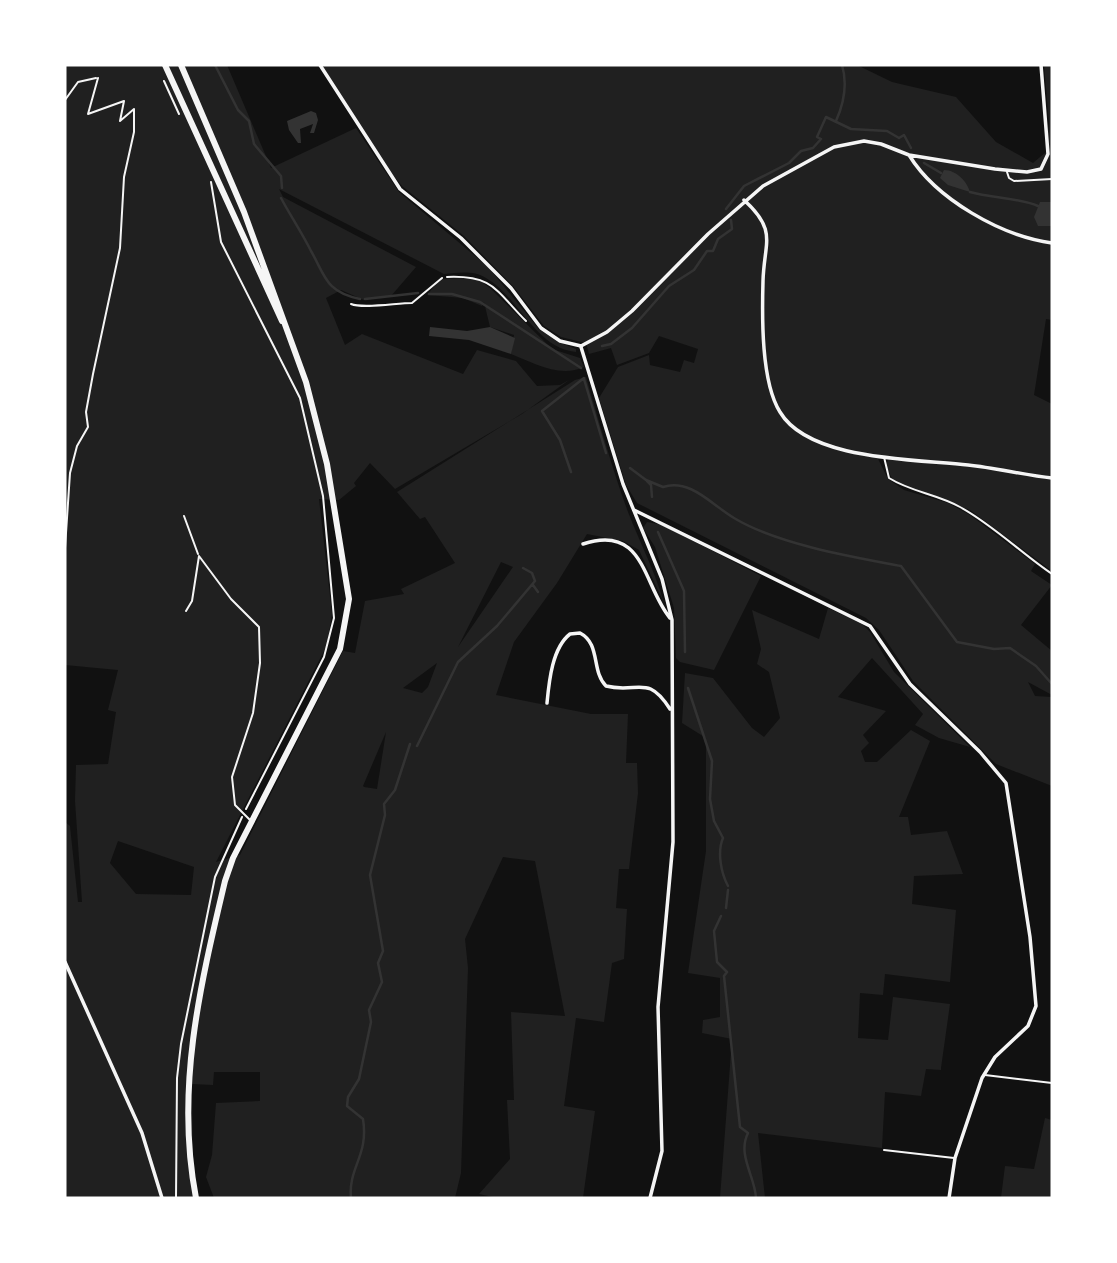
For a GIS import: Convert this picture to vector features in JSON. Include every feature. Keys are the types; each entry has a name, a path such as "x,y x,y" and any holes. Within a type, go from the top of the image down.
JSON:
{"main road":[{"path":"164,65 294,348"},
{"path":"181,65 239,200 294,348 317,419 330,476 346,572 348,619 340,649 252,821 225,881 188,1062 187,1112 196,1198"}],"street":[{"path":"320,65 400,189 461,237 511,288 541,328 560,341 581,346 607,332 632,311 744,200 794,167 847,142 881,144 909,155 1007,170 1037,171 1048,159 1041,65"},
{"path":"909,155 916,166 968,211 1008,231 1052,243"},
{"path":"744,200 759,213 769,240 763,279 765,341 771,389 779,411 793,428 807,437 884,456 970,465 1052,478"},
{"path":"581,346 620,474 663,579 672,620 673,842 658,1007 662,1152 650,1198"},
{"path":"634,510 870,626 910,684 1003,777 1030,937 1036,1006 1028,1026 995,1057 984,1074 955,1158 949,1198"},
{"path":"583,544 609,540 626,546 638,557 663,610 672,620"},
{"path":"547,703 550,676 563,641 570,634 580,633 592,644 600,676 606,686 650,687 660,694 671,711"},
{"path":"65,961 142,1133 162,1198"}],"lane":[{"path":"1007,170 1014,181 1052,179"},
{"path":"351,304 359,308 378,303 412,303 442,278"},
{"path":"884,456 883,463 889,478 905,488 948,501 971,514 1052,574"},
{"path":"184,516 199,556 231,599 256,622 261,638 253,713 232,777 235,805 252,821"},
{"path":"186,611 192,601 199,556"},
{"path":"984,1074 1052,1083"},
{"path":"884,1150 955,1158"}],"path":[{"path":"162,76 181,117"},
{"path":"65,100 78,82 98,78 88,114 124,101 120,121 131,108 135,113 124,177 120,248 86,412 88,427 77,446 70,473 65,548"},
{"path":"176,1198 177,1078 181,1044 215,877 243,815 324,657 334,618 323,496 300,398 221,242 211,180"},
{"path":"442,278 473,276 485,280 526,321"}],"shaded area":[{"path":"65,65 227,65 271,168 356,128 399,192 488,267 539,329 558,342 576,349 576,352 562,348 549,341 498,286 481,275 444,274 279,189 283,197 416,267 391,296 364,300 341,290 326,298 345,345 362,334 463,374 477,350 516,361 537,386 560,385 569,380 529,409 575,380 586,377 622,495 664,603 639,550 623,541 587,534 557,583 514,642 496,695 591,714 628,714 626,763 637,763 638,793 629,869 619,869 616,908 627,909 624,959 612,963 604,1022 576,1018 564,1106 595,1111 583,1198 497,1198 479,1194 510,1159 507,1100 514,1100 511,1012 565,1016 535,861 503,857 465,939 468,968 461,1173 455,1198 214,1198 206,1177 212,1155 216,1103 260,1101 260,1072 214,1072 213,1085 192,1084 193,1198 65,1198 65,822 70,826 78,902 82,902 75,801 76,765 108,764 116,712 108,710 118,670 65,665","holes":["505,424 397,492 420,519 425,517 455,563 401,589 404,594 365,601 355,653 343,651 240,855 216,862 327,645 332,614 319,499 339,500 356,486 354,483 370,463 395,489","501,562 513,567 458,647","437,663 428,687 422,693 403,688","386,732 377,789 363,786","118,841 194,867 191,895 136,894 110,863"]},
{"path":"322,65 857,65 892,82 956,97 996,142 1033,163 1046,152 1049,123 1044,65 1052,65 1052,320 1046,319 1034,395 1052,404 1052,571 970,510 893,480 886,467 888,459 878,459 888,479 904,490 948,503 970,515 1035,564 1031,571 1052,585 1021,625 1052,651 1052,695 1028,682 1035,696 1052,697 1052,786 996,764 913,681 879,630 866,618 637,503 626,485 599,398 618,367 649,355 650,365 680,372 684,360 694,363 698,349 659,336 649,353 617,365 611,348 589,354 586,343 561,337 544,326 513,286 464,236 402,186 387,168"},
{"path":"311,111 316,113 318,120 314,133 310,133 313,124 300,129 301,143 298,143 289,130 287,121"},
{"path":"944,170 960,177 970,192 948,185 940,178"},
{"path":"1040,202 1052,202 1052,226 1038,226 1034,217"},
{"path":"440,279 479,280 490,288 552,349 580,358 584,367 556,370 511,354 514,335 490,327 484,302 482,306 463,298 427,295"},
{"path":"430,327 467,331 490,327 515,338 511,354 469,340 429,336"},
{"path":"647,522 663,525 761,576 714,670 680,662 676,658 674,608 655,547 643,528"},
{"path":"828,608 862,624 870,632 894,672 970,747 939,738 915,725 923,714 872,658 838,697 886,711 863,735 869,743 861,751 865,762 877,762 911,730 930,741 899,817 908,817 911,835 947,831 963,874 914,876 912,904 956,910 950,982 885,974 883,995 860,993 858,1038 888,1040 893,997 950,1004 941,1070 926,1069 921,1096 885,1092 882,1148 758,1133 765,1198 720,1198 732,1039 702,1033 703,1020 720,1017 720,978 688,973 706,851 706,738 682,723 685,673 713,678 752,728 764,737 780,718 769,672 757,664 761,649 752,610 819,639"},
{"path":"1045,1118 1052,1120 1052,1198 1001,1198 1005,1166 1034,1169"}],"waterway":[{"path":"215,65 238,110 249,121 254,144 281,176 282,188"},
{"path":"836,121 844,94 842,65"},
{"path":"726,209 744,186 789,163 801,151 813,148 821,139 817,137 826,117 851,129 887,131 899,138 904,135 911,148"},
{"path":"924,163 941,173"},
{"path":"970,192 1038,206"},
{"path":"281,198 323,275 340,292 360,299"},
{"path":"602,346 611,344 632,328 669,286 694,270 707,251 713,251 718,239 732,229 731,220"},
{"path":"365,299 418,293"},
{"path":"429,294 452,294 480,302 581,368"},
{"path":"571,472 560,440 542,411 584,378"},
{"path":"584,379 606,453"},
{"path":"630,468 646,480 663,487 673,485 692,489 734,518 771,535 815,548 901,566 957,642 994,649 1010,648 1036,666 1052,684"},
{"path":"647,481 651,485 652,497"},
{"path":"658,532 684,591 685,652"},
{"path":"417,746 458,662 497,626 535,581 532,573 523,568"},
{"path":"533,585 538,592"},
{"path":"688,688 712,761 710,799 714,821 723,838 721,862 728,886"},
{"path":"351,1198 352,1178 361,1152 364,1132 363,1119 347,1106 348,1097 359,1079 371,1022 369,1010 382,982 378,963 383,951 370,875 385,815 384,804 395,790 410,744"},
{"path":"726,908 728,890"},
{"path":"721,916 714,931 717,962 727,972 724,976 740,1127 748,1133 744,1149 756,1198"}]}
